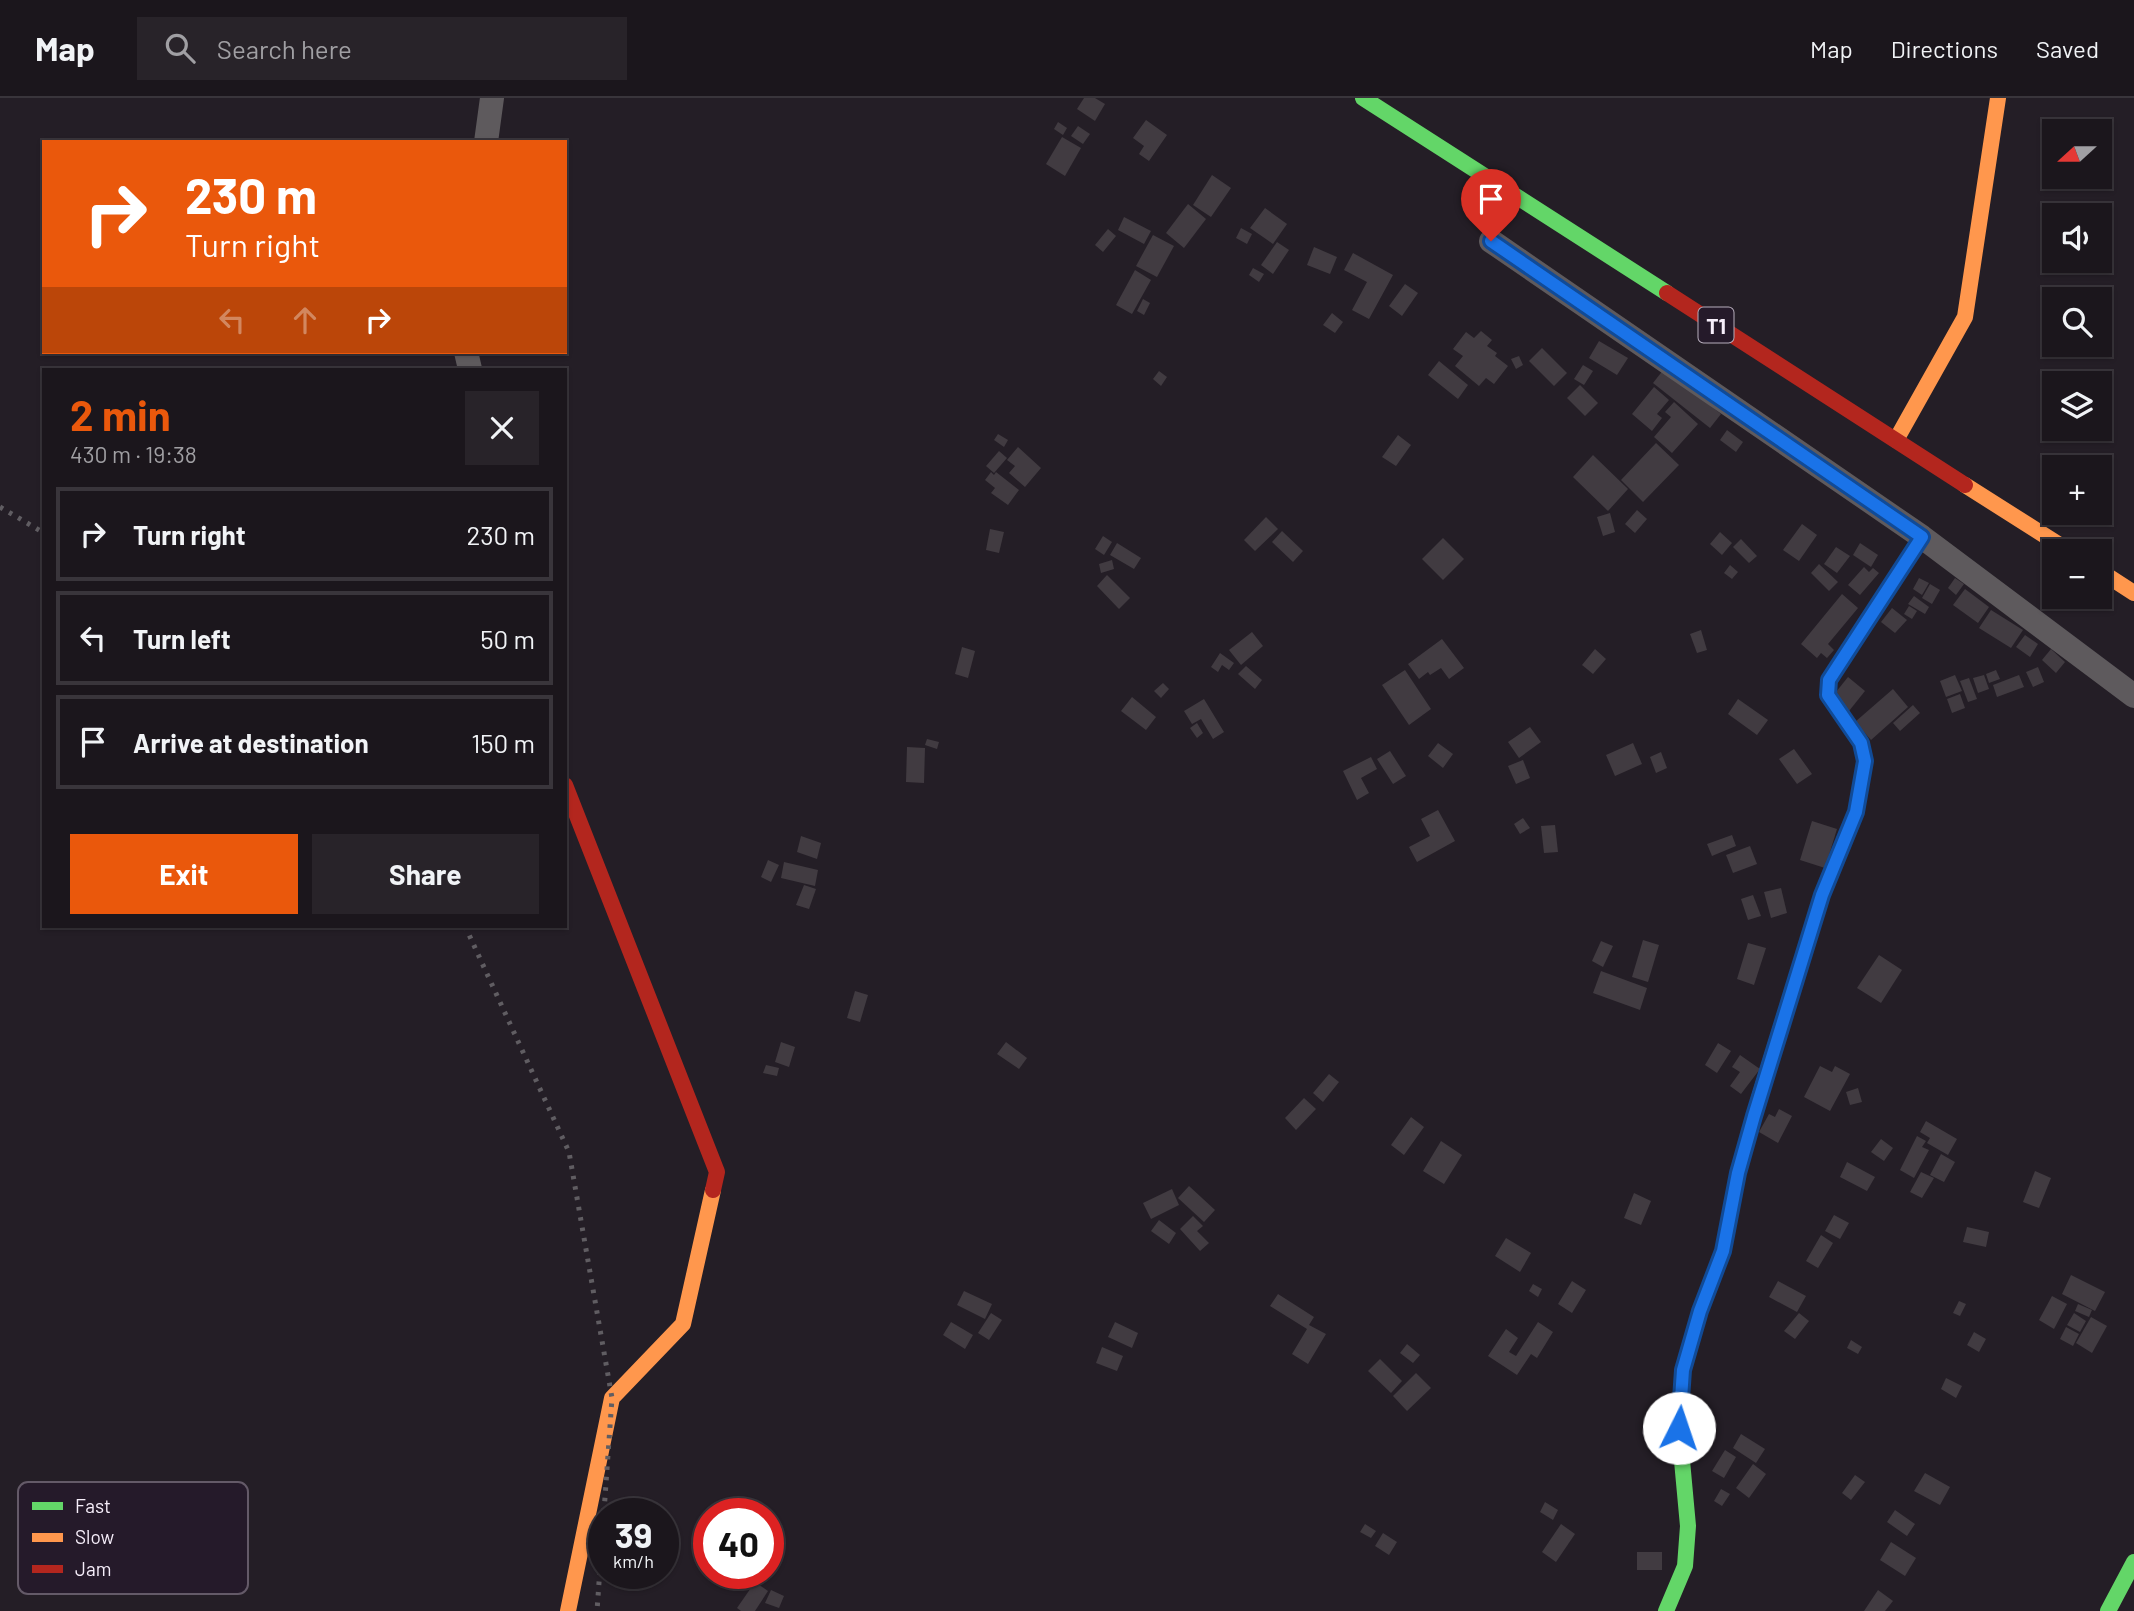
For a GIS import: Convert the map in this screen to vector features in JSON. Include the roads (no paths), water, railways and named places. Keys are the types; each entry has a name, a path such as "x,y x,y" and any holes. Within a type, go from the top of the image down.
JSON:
{"main road":[{"name":"T1","path":"1363,98 2050,539"},
{"path":"1896,440 1965,317 1998,98"},
{"path":"1671,1608 1685,1566 1688,1526 1679,1428 1683,1370 1700,1311 1723,1251 1750,1127 1788,1001 1822,895 1856,812 1865,761 1861,743 1828,695 1829,680 1922,537"},
{"path":"2112,579 2134,593"},
{"path":"567,790 717,1172 683,1324 612,1398 568,1611"},
{"path":"2108,1611 2134,1562"}],"street":[{"path":"485,140 492,98"},
{"path":"1491,241 1922,537 2134,696"}],"railway":[{"path":"0,507 42,532"},
{"path":"466,928 569,1152 612,1398 597,1611"}]}
